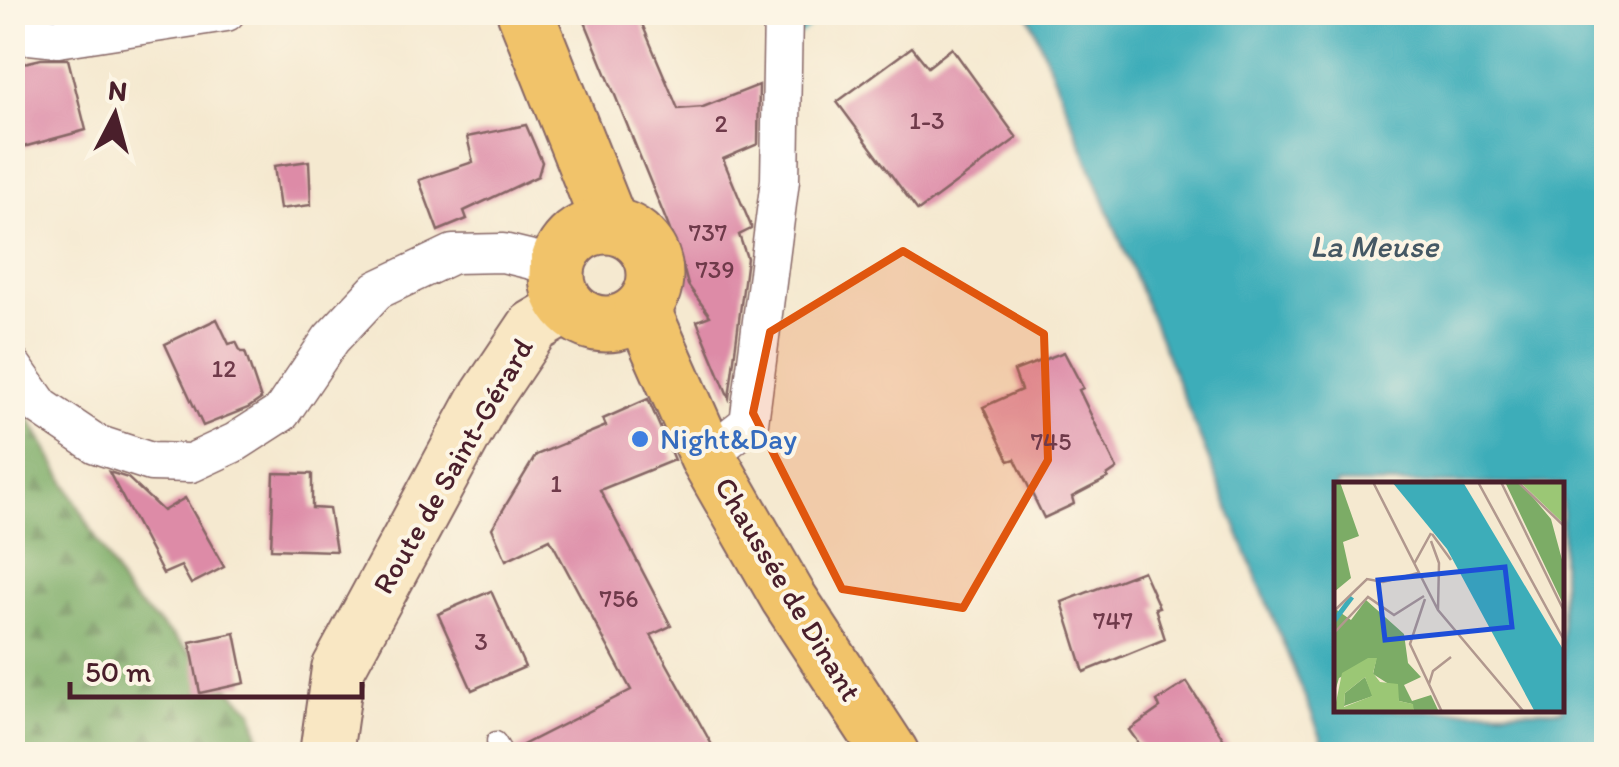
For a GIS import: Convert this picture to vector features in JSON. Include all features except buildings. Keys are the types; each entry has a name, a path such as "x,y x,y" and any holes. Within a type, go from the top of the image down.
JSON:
{"main road":[{"path":"525,12 610,225"},
{"path":"610,225 636,235 653,257 655,284 642,309 618,323 590,322 562,287 567,244 586,229 610,225"},
{"name":"Route de Saint-Gérard","path":"326,754 338,669 482,403 562,287"},
{"name":"Chaussée de Dinant","path":"642,309 707,456 788,596 891,754"}],"street":[{"path":"12,31 58,38 226,12"},
{"path":"707,456 749,423 780,180 783,12"},
{"path":"12,366 41,406 96,444 151,462 190,463 236,442 281,413 331,339 377,290 453,254 503,253 562,287"}],"highlighted area":[{"path":"903,251 1044,334 1048,460 963,608 842,589 753,413 770,332"}],"green space":[{"path":"12,392 127,594 253,711 263,754 13,754"}],"water":[{"name":"La Meuse","path":"1028,13 1606,13 1606,754 1328,754"}],"waterway":[{"path":"799,30 820,12"}],"place":[{"name":"Night&Day","path":"640,439"}]}
